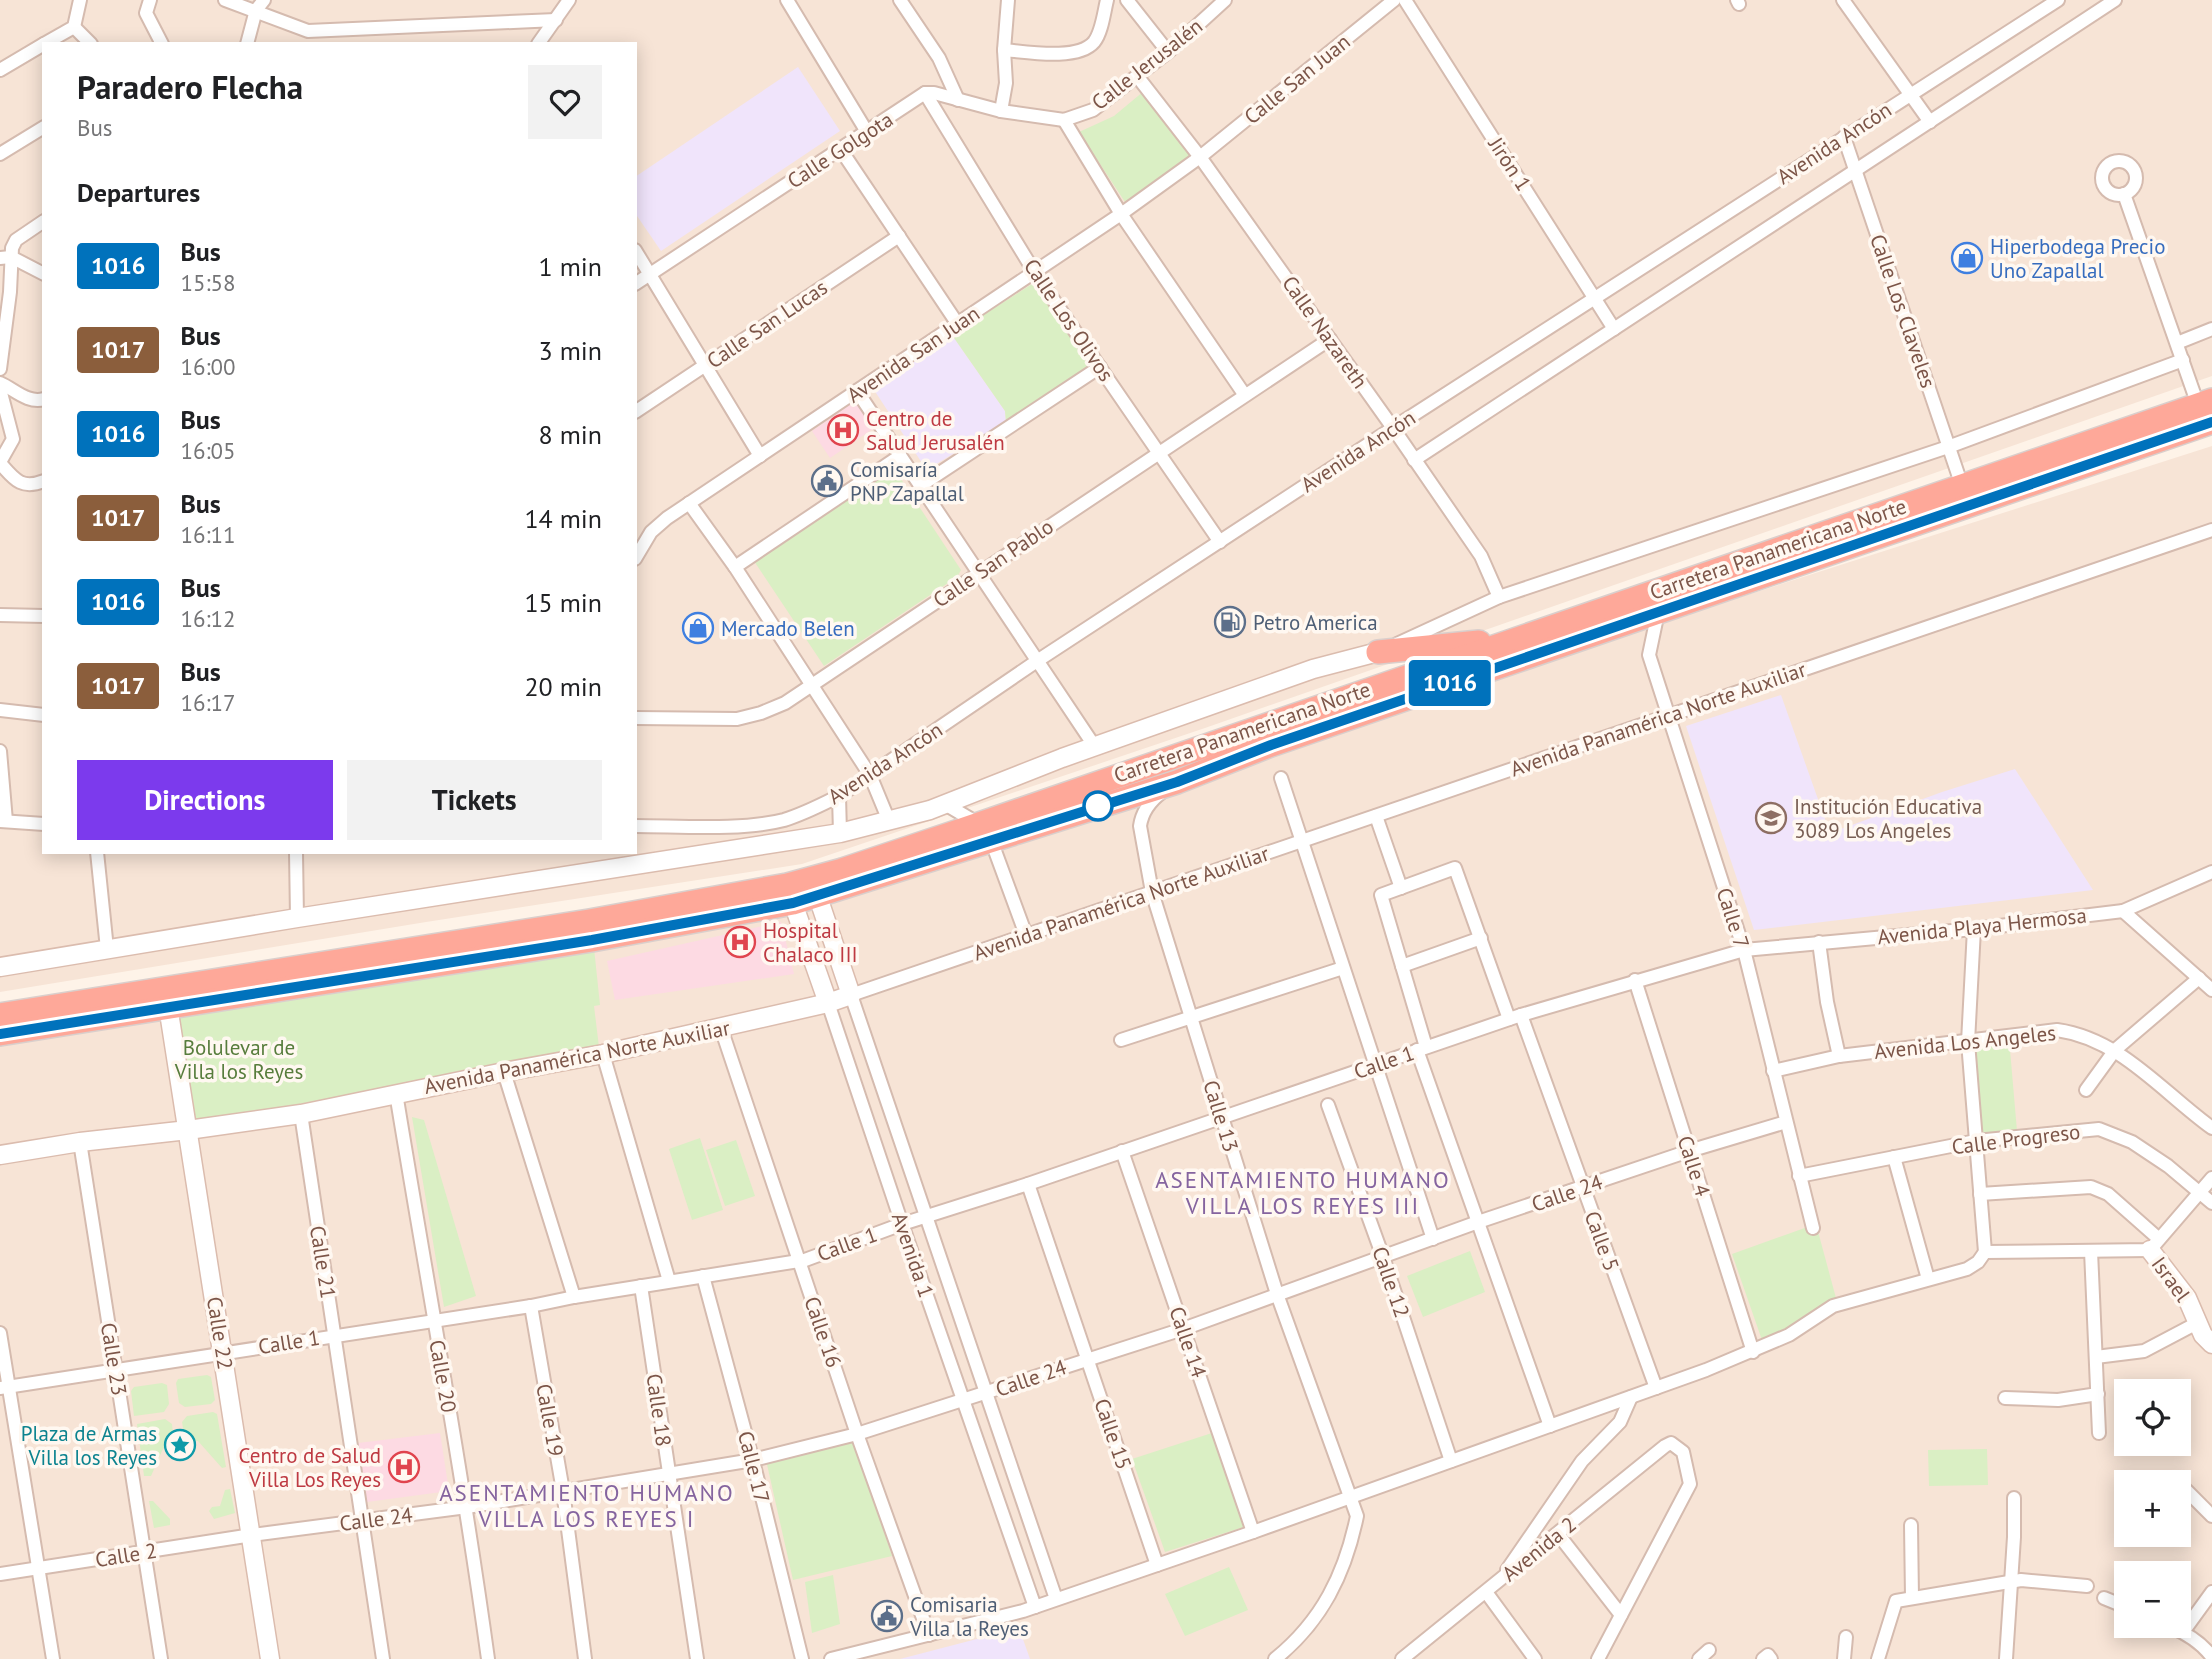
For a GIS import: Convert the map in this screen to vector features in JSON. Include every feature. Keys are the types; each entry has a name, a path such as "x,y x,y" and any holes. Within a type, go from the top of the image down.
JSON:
{"highway":[{"name":"Carretera Panamericana Norte","path":"0,1034 592,940 818,897 985,832 1517,638 1962,486 2207,409"},
{"name":"Carretera Panamericana Norte","path":"0,1014 575,923 787,885 1177,782 1271,745 1658,612 2207,409"},
{"path":"1378,652 1517,638"}],"street":[{"path":"48,42 74,27 80,0"},
{"path":"150,0 146,13 161,42"},
{"path":"225,0 260,5 307,31 556,20"},
{"path":"540,42 569,0"},
{"path":"787,0 867,132"},
{"path":"900,0 939,58 958,100"},
{"path":"1001,111 1006,83 1004,50 1008,0"},
{"path":"1004,50 1062,54 1082,51 1094,41 1107,0"},
{"name":"Calle Jerusalén","path":"1064,120 1093,110 1168,52 1225,0"},
{"name":"Calle San Juan","path":"1200,157 1394,0"},
{"name":"Jirón 1","path":"1405,0 1614,329"},
{"path":"1843,0 1930,122"},
{"name":"Avenida Ancón","path":"637,826 756,825 811,811 839,796 1037,661 1393,428 2058,0"},
{"name":"Avenida Ancón","path":"1414,460 2115,0"},
{"path":"1134,2 1168,52"},
{"path":"248,42 260,5"},
{"path":"74,27 89,42"},
{"path":"0,70 42,45"},
{"name":"Calle Nazareth","path":"1138,75 1200,157 1393,428 1481,556 1499,597"},
{"path":"925,93 1001,111 1064,120 1121,214 1244,394"},
{"name":"Calle Golgota","path":"637,283 925,93"},
{"name":"Calle Los Olivos","path":"925,93 1035,273 1220,542"},
{"path":"0,154 42,128"},
{"name":"Calle Los Claveles","path":"1844,137 1962,486"},
{"path":"841,149 957,323"},
{"name":"Avenida San Juan","path":"637,556 651,532 689,503 1035,273 1200,157"},
{"path":"2124,194 2183,360 2207,409"},
{"path":"0,369 10,292 5,258 16,240 42,221"},
{"name":"Calle San Lucas","path":"637,411 899,236"},
{"path":"637,253 760,456"},
{"path":"5,258 42,273"},
{"path":"2177,344 2212,329"},
{"name":"Calle San Pablo","path":"637,718 737,719 785,703 1157,452 1330,339"},
{"path":"0,967 627,860 840,833 889,821 945,804 1313,669 1378,652 1499,597 1948,447 2183,360"},
{"path":"920,486 1100,367"},
{"path":"0,383 29,399 42,400"},
{"path":"0,389 13,439 0,462 16,481 24,486 42,482"},
{"path":"857,391 1095,747"},
{"path":"735,567 900,456"},
{"path":"689,503 735,567 870,775 889,821"},
{"name":"Avenida Panamérica Norte Auxiliar","path":"0,1155 301,1114 603,1054 828,1003 2212,530"},
{"name":"Calle 7","path":"1658,612 1649,655 1744,950 1813,1228"},
{"path":"0,615 42,616"},
{"path":"0,710 42,715"},
{"path":"0,751 3,821 42,824"},
{"path":"1281,778 1433,1239"},
{"name":"Calle 13","path":"1177,782 1153,799 1142,816 1141,837 1152,892 1277,1294 1357,1516 1353,1538 1332,1592 1318,1616 1275,1659"},
{"path":"839,796 840,833"},
{"path":"945,804 985,832 1026,935"},
{"path":"1376,816 1401,888 1381,895 1402,966 1421,1049 1550,1426"},
{"path":"97,854 107,949"},
{"path":"296,854 297,918"},
{"name":"Calle 5","path":"1401,888 1455,868 1582,1188 1656,1388"},
{"name":"Avenida Playa Hermosa","path":"1744,950 1974,929 2123,911 2212,872"},
{"name":"Avenida 1","path":"818,897 1056,1599"},
{"name":"Avenida 1","path":"793,903 1035,1607"},
{"path":"2123,911 2212,990"},
{"path":"831,1659 1035,1607 1253,1532 1753,1352 1789,1335 1833,1306 1967,1269 1978,1262 1985,1252 1968,1042 1974,929"},
{"path":"1402,966 1481,939"},
{"path":"1819,942 1826,1002 1839,1056"},
{"name":"Calle 1","path":"4,1388 433,1319 531,1306 799,1261 1515,1017 1744,950"},
{"path":"1121,1040 1343,968"},
{"path":"2086,1090 2115,1050 2199,978"},
{"name":"Calle 4","path":"1635,980 1753,1352"},
{"name":"Calle 22","path":"168,1006 270,1659"},
{"name":"Calle 16","path":"721,1028 857,1434 929,1635"},
{"name":"Avenida Los Angeles","path":"1773,1071 1839,1056 2057,1030 2078,1033 2115,1050 2212,1128"},
{"path":"603,1054 669,1281"},
{"path":"504,1072 573,1297"},
{"name":"Calle 20","path":"396,1093 467,1507 488,1659"},
{"name":"Calle 12","path":"1328,1105 1383,1257 1451,1461"},
{"name":"Calle 21","path":"301,1114 383,1659"},
{"name":"Calle 24","path":"252,1535 467,1507 753,1460 857,1434 1183,1329 1478,1222 1689,1151 1786,1122"},
{"name":"Calle Progreso","path":"1799,1176 1976,1141 2099,1129 2132,1142 2168,1166 2212,1203"},
{"name":"Calle 23","path":"80,1142 161,1659"},
{"name":"Calle 14","path":"1122,1151 1253,1532"},
{"path":"1894,1157 1928,1279"},
{"path":"1985,1252 2091,1251 2155,1245 2212,1178"},
{"name":"Calle 15","path":"1028,1184 1157,1565"},
{"path":"1980,1194 2091,1187 2108,1194 2155,1245"},
{"name":"Israel","path":"2155,1245 2199,1322 2203,1335 2212,1344"},
{"path":"2091,1251 2099,1433"},
{"name":"Calle 17","path":"703,1276 753,1460 802,1659"},
{"name":"Calle 18","path":"641,1286 697,1659"},
{"name":"Calle 19","path":"531,1306 563,1491 586,1659"},
{"path":"2096,1357 2144,1351 2199,1322"},
{"path":"0,1334 4,1388 53,1659"},
{"path":"2005,1398 2058,1400 2098,1394"},
{"path":"1499,1581 1582,1461 1620,1422 1631,1397"},
{"name":"Avenida 2","path":"1409,1657 1671,1443 1683,1452 1690,1484 1620,1615"},
{"path":"2191,1495 2212,1516"},
{"path":"2006,1659 2014,1498"},
{"path":"1911,1525 1912,1598"},
{"path":"1558,1534 1620,1615 1598,1659"},
{"name":"Calle 2","path":"0,1574 252,1535"},
{"path":"1878,1659 1896,1601 2021,1580 2087,1586"},
{"path":"1486,1592 1535,1659"},
{"path":"2191,1621 2212,1592"},
{"path":"2104,1598 2114,1602"},
{"path":"1844,1659 1846,1637"},
{"path":"2191,1638 2212,1657"},
{"path":"1763,1659 1768,1655 1770,1659"}],"shaded area":[{"path":"0,0 2212,0 2212,376 1205,728 802,864 0,992"},
{"path":"798,67 840,131 661,251 637,216 637,176"},
{"path":"952,335 1005,411 1006,422 933,466 922,463 876,393 877,386"},
{"name":"Centro de Salud Jerusalén","path":"855,401 874,428 830,458 812,431"},
{"path":"2212,446 2212,1659 0,1659 0,1041 692,927 877,889 1572,651"},
{"name":"Institución Educativa 3089 Los Angeles","path":"1781,695 1830,833 1942,792 2015,769 2093,890 1754,930 1686,726"},
{"name":"Hospital Chalaco III","path":"781,922 794,974 615,1000 607,961"},
{"name":"Centro de Salud Villa Los Reyes","path":"440,1433 449,1491 367,1502 358,1443"},
{"path":"1019,1628 1030,1659 900,1659"}],"green space":[{"path":"1144,91 1190,156 1125,202 1079,132 1114,116"},
{"path":"1032,284 1039,285 1092,365 1006,422 1005,411 952,335"},
{"path":"895,470 961,570 957,577 824,666 754,561 888,471"},
{"name":"Bolulevar de Villa los Reyes","path":"594,948 600,1005 594,1006 599,1047 198,1123 192,1119 176,1012"},
{"path":"2009,1038 2017,1131 1981,1134 1974,1050 1979,1042"},
{"path":"412,1117 424,1120 476,1296 444,1307"},
{"path":"700,1138 723,1210 692,1220 669,1149"},
{"path":"736,1140 755,1196 725,1206 706,1150"},
{"path":"1816,1224 1836,1298 1763,1343 1732,1254"},
{"path":"1470,1251 1485,1292 1423,1317 1407,1276"},
{"path":"207,1375 211,1377 215,1400 211,1404 185,1407 179,1403 176,1383 178,1379"},
{"path":"162,1383 167,1385 169,1404 164,1412 134,1416 131,1391 134,1387"},
{"path":"213,1412 217,1414 226,1467 222,1468 198,1441 185,1440 182,1422 187,1416"},
{"path":"165,1419 172,1424 173,1433 151,1476 144,1476 137,1424"},
{"path":"1215,1432 1247,1526 1165,1552 1132,1459"},
{"path":"854,1441 892,1556 793,1580 766,1460"},
{"path":"1987,1449 1988,1485 1929,1486 1928,1450"},
{"path":"230,1489 235,1513 214,1519 209,1511 212,1507 220,1506 225,1490"},
{"path":"149,1501 153,1501 170,1519 170,1525 154,1528"},
{"path":"1229,1567 1248,1610 1185,1636 1165,1594"},
{"path":"833,1575 840,1624 812,1633 805,1582"}],"bus line":[{"name":"1016","path":"0,1034 592,940 818,897 1177,782 1271,745 2212,422"}],"place":[{"name":"Hiperbodega Precio Uno Zapallal","path":"1967,258"},
{"name":"Centro de Salud Jerusalén","path":"843,430"},
{"name":"Comisaría PNP Zapallal","path":"827,481"},
{"name":"Petro America","path":"1230,622"},
{"name":"Mercado Belen","path":"698,628"},
{"name":"Institución Educativa 3089 Los Angeles","path":"1771,818"},
{"name":"Hospital Chalaco III","path":"740,942"},
{"name":"Plaza de Armas Villa los Reyes","path":"180,1445"},
{"name":"Centro de Salud Villa Los Reyes","path":"404,1467"},
{"name":"Comisaria Villa la Reyes","path":"887,1616"}],"district":[{"name":"ASENTAMIENTO HUMANO VILLA LOS REYES III","path":"1303,1192"},
{"name":"ASENTAMIENTO HUMANO VILLA LOS REYES I","path":"587,1505"}]}
